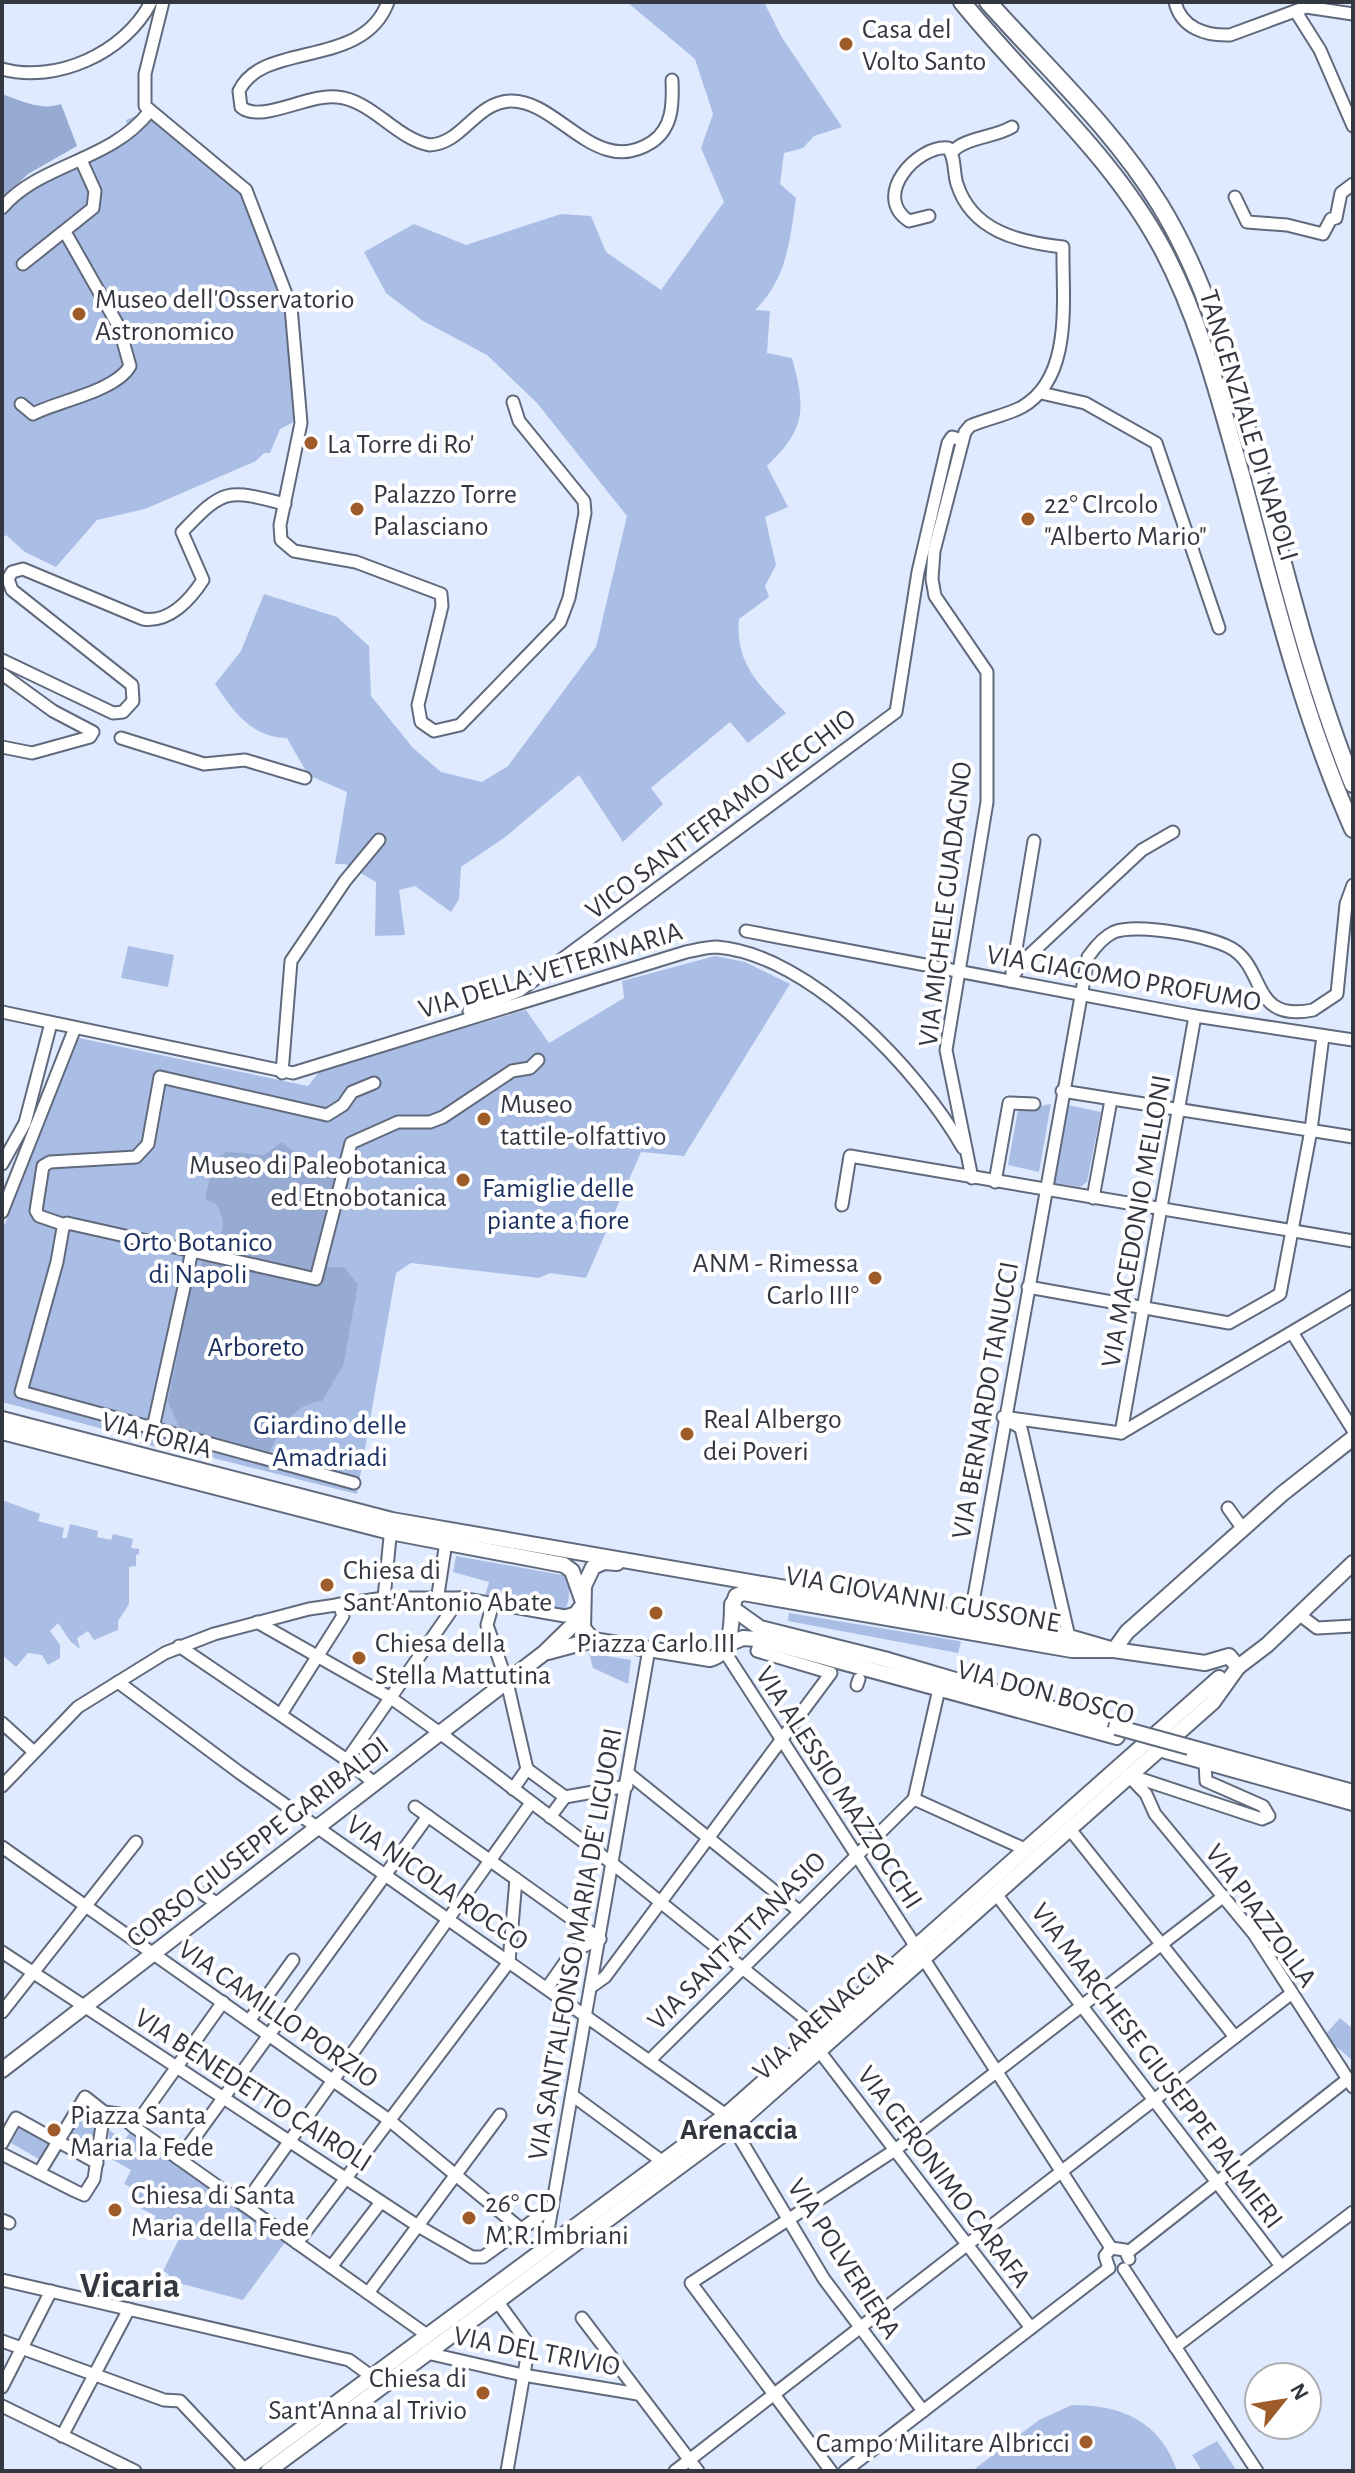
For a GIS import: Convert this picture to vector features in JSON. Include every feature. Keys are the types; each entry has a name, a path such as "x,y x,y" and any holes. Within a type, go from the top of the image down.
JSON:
{"highway":[{"name":"TANGENZIALE DI NAPOLI","path":"962,2 1107,164 1146,220 1192,314 1228,428 1300,691 1353,829"},
{"name":"TANGENZIALE DI NAPOLI","path":"988,2 1111,139 1159,205 1208,305 1245,421 1316,682 1353,784"}],"main road":[{"name":"VIA FORIA","path":"2,1419 391,1526"},
{"name":"VIA FORIA","path":"2,1432 391,1526 447,1535"},
{"path":"1114,1650 1131,1629 1243,1529 1353,1438"},
{"path":"447,1535 637,1562 726,1580 732,1608 724,1647 710,1659 593,1640 583,1628 582,1609 584,1586 593,1567 604,1562 637,1562"},
{"path":"447,1535 569,1567 582,1609"},
{"name":"VIA ARENACCIA","path":"268,2471 497,2301 820,2052 1027,1850 1204,1693 1217,1669 1300,1615 1350,1570"},
{"name":"VIA GIOVANNI GUSSONE","path":"726,1580 969,1626 1072,1650 1114,1650"},
{"name":"VIA GIOVANNI GUSSONE","path":"732,1608 736,1596 743,1593 969,1626 1069,1637 1114,1650 1217,1669"},
{"name":"VIA DON BOSCO","path":"732,1608 739,1617 760,1628 884,1659 1117,1732 1166,1751 1353,1792"},
{"name":"CORSO GIUSEPPE GARIBALDI","path":"2,2070 544,1653 582,1609"},
{"name":"VIA DON BOSCO","path":"724,1647 747,1638 761,1640 831,1670 931,1695 1189,1747 1206,1758 1353,1803"},
{"name":"CORSO GIUSEPPE GARIBALDI","path":"544,1653 593,1640"},
{"path":"1204,1693 1217,1669"},
{"name":"VIA ARENACCIA","path":"245,2470 663,2162 729,2121 822,2032 996,1894 1213,1702 1217,1669"}],"street":[{"path":"2,69 38,75 100,53 131,30 151,2"},
{"path":"163,2 143,85 143,100 149,112 246,190 291,307 301,423 280,532 286,546 303,553 356,562 436,590 443,600 418,710 423,724 440,732 462,723 550,633 567,607 585,513 584,501 519,421 513,402"},
{"path":"388,2 380,20 359,37 252,75 239,91 241,107 256,114 311,98 342,97 413,139 430,145 448,140 487,108 516,101 533,107 600,147 625,150 649,144 666,126 672,107 672,80"},
{"path":"1175,2 1192,27 1217,36 1230,35 1306,7 1353,14"},
{"path":"1296,12 1320,50 1353,126"},
{"path":"2,208 23,187 132,134 149,112"},
{"path":"952,152 964,142 995,137 1012,127"},
{"path":"929,216 909,221 904,219 893,201 894,191 904,171 931,152 942,147 952,152"},
{"path":"952,152 957,183 968,209 981,224 1032,244 1063,247 1062,342 1041,393 1020,408 970,426 962,440"},
{"path":"23,264 90,212 96,200 93,184 81,160"},
{"path":"1235,197 1247,222 1287,225 1323,234 1331,219 1336,218 1341,193 1353,184"},
{"path":"21,404 33,414 81,396 122,375 130,366 119,327 65,232"},
{"path":"1041,393 1085,403 1156,443 1219,628"},
{"name":"VICO SANT'EFRAMO VECCHIO","path":"432,1029 452,1017 519,991 893,715 902,690 929,516 948,443 952,437 962,440"},
{"name":"VIA MICHELE GUADAGNO","path":"962,440 934,551 932,579 935,596 987,672 987,802 956,972 946,1050 965,1152"},
{"path":"2,660 113,713 123,712 133,701 132,685 12,590 8,579 12,572 23,569 143,619 158,619 172,613 203,580 182,532 211,501 238,494 285,504"},
{"path":"2,674 53,711 90,727 93,734 32,753 2,747"},
{"path":"121,738 204,764 245,760 305,778"},
{"path":"1010,981 1023,961 1142,850 1173,832"},
{"path":"282,1073 291,961 347,879 379,840"},
{"path":"1010,981 1034,841"},
{"name":"VIA BERNARDO TANUCCI","path":"969,1626 1003,1417 1088,957 1097,944 1114,932 1136,927 1221,943 1245,961 1265,1000 1273,1006 1313,1010 1337,994 1346,904 1353,885"},
{"name":"VIA GIACOMO PROFUMO","path":"746,931 1195,1016 1353,1040"},
{"name":"VIA DELLA VETERINARIA","path":"2,1012 282,1073 301,1072 686,952 714,947 749,954 801,980 887,1045 937,1106 965,1152"},
{"name":"VIA MACEDONIO MELLONI","path":"1121,1433 1195,1016"},
{"path":"2,1212 30,1125 51,1023"},
{"path":"2,1164 30,1125 75,1028"},
{"path":"1028,1287 1229,1323 1280,1294 1311,1130 1323,1036"},
{"path":"354,1483 21,1392 65,1225 70,1222 316,1279 351,1143 398,1122 430,1122 443,1117 512,1071 530,1068 538,1060"},
{"path":"65,1225 39,1216 36,1211 43,1166 50,1162 117,1160 143,1152 148,1144 160,1077 327,1115 343,1105 352,1092 374,1083"},
{"path":"1062,1091 1353,1137"},
{"path":"1093,1198 1111,1100"},
{"path":"995,1182 1009,1103 1034,1104"},
{"path":"965,1152 972,1178"},
{"path":"842,1205 850,1156 1353,1241"},
{"path":"153,1428 192,1251"},
{"path":"1003,1417 1121,1433 1353,1296"},
{"path":"1293,1334 1353,1430"},
{"path":"1003,1417 1021,1428 1069,1637"},
{"path":"1228,1508 1243,1529"},
{"path":"384,1598 391,1526"},
{"path":"437,1601 447,1535"},
{"path":"2,1786 78,1707 179,1646 257,1622 339,1604 384,1598 437,1601 460,1598 565,1616 582,1609"},
{"path":"347,1760 460,1598"},
{"path":"493,1603 487,1625 507,1682 527,1769 565,1797"},
{"path":"281,1714 343,1616 339,1604"},
{"path":"1300,1615 1317,1628 1353,1626"},
{"path":"257,1622 391,1698 440,1733 613,1864 822,2032"},
{"path":"179,1646 347,1760 375,1784"},
{"name":"VIA ALESSIO MAZZOCCHI","path":"724,1647 781,1741 1111,2248"},
{"name":"VIA SANT'ALFONSO MARIA DE' LIGUORI","path":"545,2248 649,1649"},
{"path":"591,1987 605,1977 831,1670"},
{"name":"VIA NICOLA ROCCO","path":"118,1682 240,1773 547,1988 729,2121"},
{"path":"931,1695 914,1799 1027,1850"},
{"path":"2,1723 34,1752"},
{"path":"1128,1775 1262,1819 1269,1816 1263,1806 1206,1781 1206,1758"},
{"path":"513,1789 527,1769"},
{"name":"VIA PIAZZOLLA","path":"1128,1775 1146,1794 1155,1814 1265,1950 1350,2083"},
{"path":"550,1817 565,1797 628,1780 709,1838 799,1911"},
{"name":"VIA SANT'ATTANASIO","path":"649,2061 914,1799"},
{"path":"244,2205 531,1803"},
{"path":"415,1807 600,1939"},
{"path":"179,2159 428,1816"},
{"path":"1069,1828 1235,2037"},
{"path":"2,2012 136,1842"},
{"name":"VIA CAMILLO PORZIO","path":"4,1852 389,2120 521,2229"},
{"path":"297,2243 509,1962 516,1879"},
{"path":"203,1894 218,1904"},
{"name":"VIA MARCHESE GIUSEPPE PALMIERI","path":"996,1894 1281,2266"},
{"path":"831,2471 691,2283 895,2150 1224,1896"},
{"path":"547,1988 573,1951 600,1939"},
{"name":"VIA BENEDETTO CAIROLI","path":"2,1952 381,2202 472,2257 483,2257 521,2229"},
{"path":"249,2021 293,1960"},
{"path":"675,2471 1292,1993"},
{"path":"134,2127 223,2002"},
{"name":"VIA GERONIMO CARAFA","path":"820,2052 1031,2328"},
{"path":"1127,2253 1350,2083"},
{"path":"572,2095 663,2162"},
{"path":"39,2173 85,2097 104,2112 119,2114 427,2335"},
{"path":"2,2154 84,2195 97,2163 99,2122 104,2112"},
{"path":"368,2293 500,2115"},
{"path":"4,2135 16,2118 97,2163"},
{"name":"VIA POLVERIERA","path":"729,2121 859,2329 923,2411"},
{"path":"331,2267 381,2202"},
{"path":"521,2229 552,2207"},
{"path":"1175,2347 1353,2212"},
{"path":"536,2218 549,2227"},
{"path":"1109,2268 1105,2259 1111,2248 1121,2248 1129,2260 1124,2269"},
{"path":"845,2471 1109,2268 1124,2269"},
{"path":"1124,2269 1257,2471"},
{"path":"2,2280 349,2360 371,2376"},
{"path":"2,2387 51,2291"},
{"path":"497,2301 529,2345 507,2471"},
{"path":"62,2436 129,2309"},
{"path":"584,2320 698,2471"},
{"path":"2,2341 164,2400 180,2401 245,2470"},
{"name":"VIA DEL TRIVIO","path":"427,2353 523,2375 638,2394"},
{"path":"2,2406 135,2471"}],"green space":[{"path":"627,2 764,2 781,36 842,127 814,136 803,148 784,153 780,184 796,198 789,244 774,285 755,310 770,311 767,353 792,358 801,405 796,429 767,466 788,507 765,517 776,565 765,586 769,597 739,619 739,634 750,671 786,713 748,743 730,722 651,788 663,804 623,842 579,775 504,838 461,867 459,899 451,912 415,886 399,890 405,935 375,936 376,882 345,864 335,864 347,792 308,775 287,738 274,737 253,728 215,684 241,651 264,594 337,617 369,646 371,696 413,748 441,772 482,782 508,766 596,647 627,516 537,403 487,355 423,321 386,293 364,252 414,224 466,245 561,214 591,216 606,252 661,290 724,202 701,148 713,114 695,59"},
{"path":"2,94 39,106 61,104 77,146 28,174 2,199"},
{"path":"143,113 224,176 242,196 254,219 283,305 294,367 296,421 280,429 270,453 264,453 256,461 145,509 97,520 56,567 25,552 6,535 2,539 2,206 128,131 126,120"},
{"path":"128,946 174,955 168,987 121,978"},
{"name":"Orto Botanico di Napoli","path":"715,956 745,962 790,984 684,1156 641,1152 586,1278 550,1273 539,1278 411,1263 396,1273 357,1494 165,1446 164,1449 133,1441 133,1437 2,1402 2,1231 79,1038 308,1086 320,1071 526,1010 549,1043 624,998 622,981"},
{"path":"1051,1104 1039,1172 1008,1165 1018,1110"},
{"path":"1068,1105 1101,1112 1087,1182 1080,1187 1054,1183"},
{"path":"282,1142 314,1167 340,1170 314,1275 208,1252 221,1234 223,1222 215,1203 205,1199 214,1160 226,1152 264,1155"},
{"name":"Arboreto","path":"205,1258 319,1284 325,1267 344,1267 358,1285 343,1366 322,1401 301,1408 286,1422 265,1460 182,1434 168,1402 193,1277"},
{"path":"2,1500 40,1514 38,1521 64,1528 62,1538 67,1538 70,1524 98,1531 97,1537 111,1540 113,1534 133,1539 131,1548 139,1549 139,1554 136,1555 136,1566 129,1567 129,1604 118,1621 118,1630 94,1640 88,1631 77,1638 80,1649 58,1623 50,1631 60,1645 60,1658 48,1665 42,1655 28,1653 16,1667 2,1655"},
{"path":"456,1556 562,1575 569,1582 566,1608 564,1611 485,1596 489,1582 453,1572"},
{"path":"789,1613 961,1642 958,1653 788,1621"},
{"path":"589,1653 631,1660 628,1684 593,1668"},
{"path":"1340,2018 1353,2029 1353,2061 1324,2036"},
{"path":"84,2107 97,2116 92,2151 68,2136"},
{"path":"20,2127 51,2144 42,2161 11,2143"},
{"path":"109,2130 124,2141 130,2132 286,2241 243,2300 167,2280 169,2274 163,2271 180,2237 154,2221 156,2216 134,2205 140,2192 124,2184 131,2170 108,2157"},
{"name":"Campo Militare Albricci","path":"1072,2405 1107,2408 1137,2419 1160,2440 1177,2471 972,2471 1039,2420"},
{"path":"1217,2441 1237,2471 1202,2471 1192,2455"}],"place":[{"name":"Casa del Volto Santo","path":"846,44"},
{"name":"Museo dell'Osservatorio Astronomico","path":"79,314"},
{"name":"La Torre di Ro'","path":"311,443"},
{"name":"Palazzo Torre Palasciano","path":"357,509"},
{"name":"22° CIrcolo \"Alberto Mario\"","path":"1028,519"},
{"name":"Museo tattile-olfattivo","path":"484,1119"},
{"name":"Museo di Paleobotanica ed Etnobotanica","path":"463,1180"},
{"name":"ANM - Rimessa Carlo III°","path":"875,1278"},
{"name":"Real Albergo dei Poveri","path":"687,1434"},
{"name":"Chiesa di Sant'Antonio Abate","path":"327,1585"},
{"name":"Piazza Carlo III","path":"656,1613"},
{"name":"Chiesa della Stella Mattutina","path":"359,1658"},
{"name":"Piazza Santa Maria la Fede","path":"54,2130"},
{"name":"Chiesa di Santa Maria della Fede","path":"115,2210"},
{"name":"26° CD M.R.Imbriani","path":"469,2218"},
{"name":"Chiesa di Sant'Anna al Trivio","path":"483,2393"},
{"name":"Campo Militare Albricci","path":"1086,2442"}],"district":[{"name":"Arenaccia","path":"739,2129"},
{"name":"Vicaria","path":"130,2284"}],"park label":[{"name":"Famiglie delle piante a fiore","path":"558,1203"},
{"name":"Giardino delle Amadriadi","path":"330,1440"}]}
